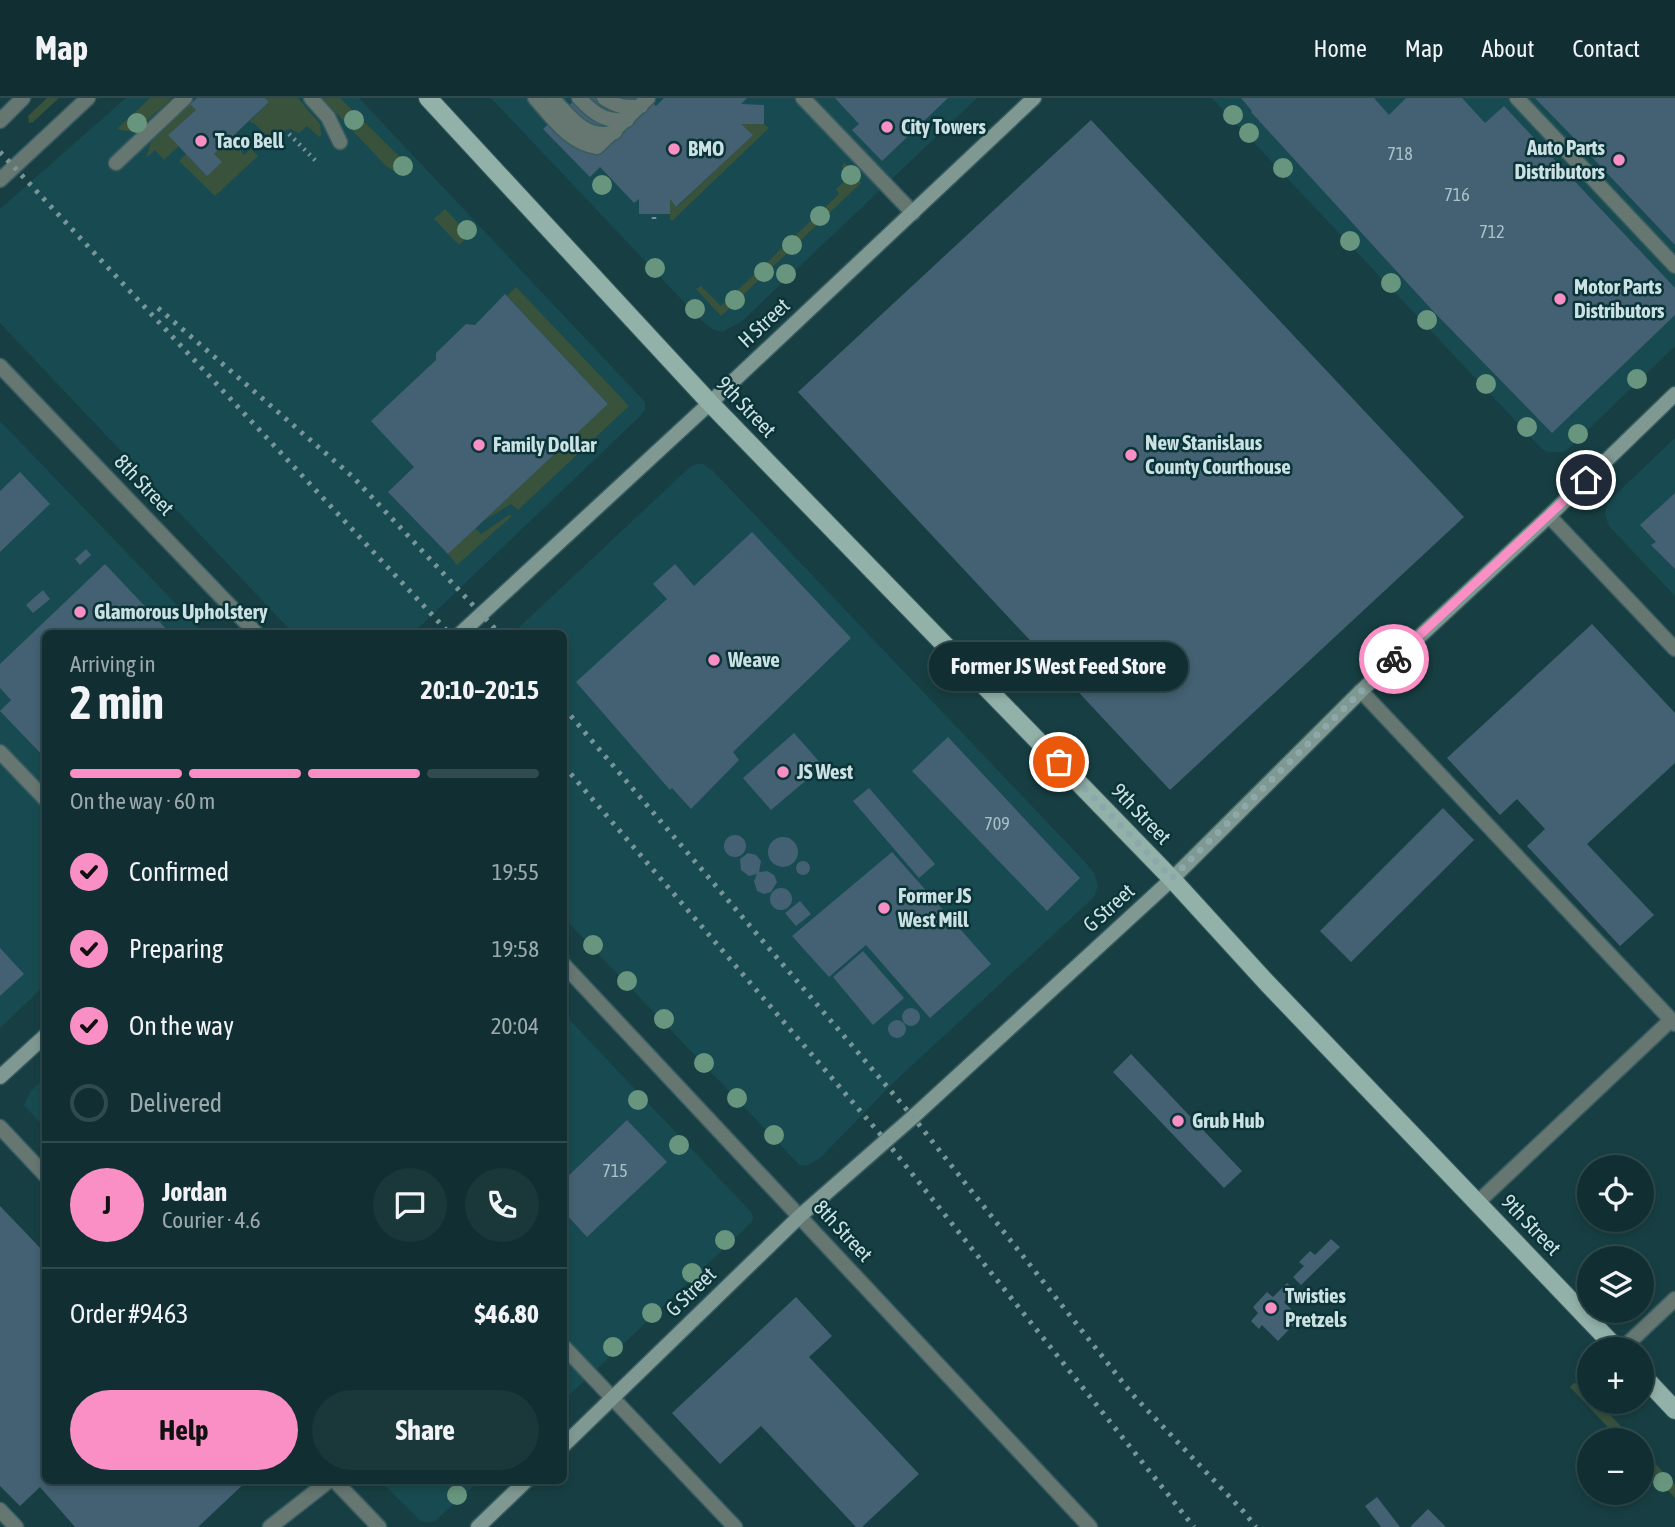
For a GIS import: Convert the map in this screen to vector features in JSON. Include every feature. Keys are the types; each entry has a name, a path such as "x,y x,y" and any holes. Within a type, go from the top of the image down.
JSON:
{"main road":[{"name":"9th Street","path":"428,98 710,403 1172,878 1267,983 1607,1337"},
{"name":"H Street","path":"464,630 1034,98"},
{"name":"G Street","path":"567,1442 800,1216 913,1117 1172,878 1361,691 1675,394"},
{"path":"0,1077 42,1039"},
{"path":"1654,1388 1675,1410"},
{"path":"478,1527 523,1484"}],"street":[{"path":"0,121 23,98"},
{"path":"0,180 88,98"},
{"path":"116,163 185,98"},
{"path":"311,98 328,117 340,142"},
{"path":"535,98 569,135 583,145 597,148 627,120 642,100"},
{"path":"552,98 582,131 595,134 615,132"},
{"path":"579,98 593,113 606,120 627,120"},
{"path":"604,98 629,108 642,100"},
{"path":"803,98 913,213"},
{"path":"1517,98 1675,266"},
{"name":"8th Street","path":"0,366 253,630"},
{"path":"1549,516 1675,649"},
{"path":"1361,691 1673,1022 1477,1203"},
{"path":"0,752 42,796"},
{"name":"8th Street","path":"567,968 1090,1527"},
{"path":"0,1128 42,1172"},
{"path":"1632,1337 1675,1299"},
{"path":"567,1350 735,1527"},
{"path":"270,1527 327,1484"},
{"path":"336,1484 379,1527"},
{"path":"0,1510 16,1527"}],"path":[{"path":"289,134 318,163"}],"shaded area":[{"path":"126,98 359,98 645,402 645,410 416,630 290,630 0,323 0,209"},
{"path":"491,98 977,98 741,322 722,332 712,329 701,320"},
{"path":"1212,98 1675,98 1675,346 1564,452 1548,452 1542,449"},
{"path":"0,421 201,630 42,630 42,988 0,1028"},
{"path":"1675,438 1675,596 1609,526 1605,514 1613,497"},
{"path":"703,464 713,471 1085,862 1094,873 1098,886 1094,897 894,1082 820,1158 806,1166 800,1165 790,1155 567,921 567,630 516,630 690,467"},
{"path":"567,1017 751,1212 752,1222 567,1397"},
{"path":"42,1080 42,1125 24,1105 30,1092"},
{"path":"383,1484 476,1484 435,1521 421,1521"}],"green space":[{"path":"47,98 59,98 29,123 28,116"},
{"path":"150,98 172,98 138,129 132,132 117,129"},
{"path":"265,98 298,98 320,124 321,135 319,137 307,126 299,133 286,130 272,142 254,123 249,122 269,102"},
{"path":"322,98 340,98 410,167 409,173 397,173 386,166"},
{"path":"190,104 196,110 168,135 179,146 164,160 155,150 146,158 151,142"},
{"path":"741,124 764,124 769,128 672,221 670,199 677,207 752,135"},
{"path":"236,133 239,137 234,142 244,155 251,149 258,156 215,196 179,161 186,154 207,175 214,154"},
{"path":"844,162 861,183 721,316 696,289 701,286 721,306 839,194 836,189 849,177 842,167"},
{"path":"445,209 462,227 466,225 472,232 459,245 434,219"},
{"path":"516,287 629,406 518,510 511,504 482,522 608,404 507,296"},
{"path":"509,515 512,516 457,565 448,554 475,528 481,534"},
{"path":"1577,1383 1577,1394 1570,1387"},
{"path":"1595,1414 1609,1414 1623,1428 1609,1428"},
{"path":"1654,1462 1675,1485 1675,1498 1654,1476"}],"building":[{"name":"Taco Bell","path":"197,98 265,98 269,102 214,154 222,162 207,176 168,135 196,110 190,104"},
{"name":"BMO","path":"577,98 648,98 656,106 664,98 747,98 741,104 764,105 764,124 741,124 753,135 676,207 670,199 670,214 639,214 639,199 634,203 600,167 590,177 543,129"},
{"name":"City Towers","path":"835,98 948,98 882,161 852,130 859,124"},
{"path":"1241,98 1374,98 1389,115 1406,98 1462,98 1485,123 1504,106 1675,288 1675,315 1552,433 1433,311"},
{"path":"1535,98 1675,98 1675,245 1571,135"},
{"name":"New Stanislaus County Courthouse","path":"1091,120 1464,517 1170,790 798,392"},
{"name":"Family Dollar","path":"505,294 608,404 448,554 388,492 414,467 371,421 436,360 436,353 466,324 475,325"},
{"path":"20,472 50,504 0,552 0,491"},
{"path":"1675,493 1675,569 1651,545 1656,542 1640,525"},
{"name":"Weave","path":"752,532 851,638 733,752 739,760 691,809 672,788 670,790 576,682 667,599 653,584 675,564 694,586"},
{"path":"86,549 91,555 80,565 75,559"},
{"path":"105,564 167,630 42,630 42,755 0,711 11,700 0,688 0,664"},
{"path":"43,590 50,599 33,613 26,605"},
{"path":"1592,624 1675,713 1675,763 1587,844 1654,915 1620,946 1527,846 1545,829 1517,799 1500,815 1447,758"},
{"name":"JS West","path":"794,733 823,766 771,810 743,778"},
{"path":"948,737 1080,878 1047,911 912,771"},
{"path":"869,788 935,864 919,878 853,801"},
{"path":"1443,808 1474,840 1351,962 1320,931"},
{"path":"735,835 743,838 746,846 743,854 735,857 727,854 724,846 727,838"},
{"path":"783,837 793,842 798,852 793,862 783,867 773,862 768,852 773,842"},
{"name":"Former JS West Mill","path":"892,852 991,964 930,1018 866,945 829,977 792,936"},
{"path":"748,853 756,855 761,861 759,872 767,871 774,875 777,882 771,892 764,894 757,891 754,881 757,874 749,876 741,870 740,859"},
{"path":"800,861 806,861 810,868 806,875 800,875 796,871 796,865"},
{"path":"781,888 789,891 792,899 789,907 781,910 773,907 770,899 773,891"},
{"path":"800,901 811,914 796,926 785,913"},
{"path":"0,948 24,974 0,996"},
{"path":"863,951 904,998 873,1025 833,977"},
{"path":"911,1008 917,1011 920,1017 917,1023 911,1026 905,1023 902,1017 905,1011"},
{"path":"897,1020 903,1023 906,1029 903,1035 897,1038 891,1035 888,1029 891,1023"},
{"name":"Grub Hub","path":"1131,1054 1242,1171 1224,1188 1113,1072"},
{"path":"627,1120 667,1162 587,1237 567,1215 567,1177"},
{"path":"0,1206 42,1250 42,1484 244,1484 198,1527 75,1527 40,1487 20,1506 0,1486"},
{"path":"1331,1239 1340,1247 1301,1285 1293,1277 1304,1266 1299,1262 1310,1251 1315,1255"},
{"path":"1287,1283 1295,1290 1284,1302 1300,1318 1278,1341 1262,1325 1259,1329 1251,1321 1258,1313 1253,1307 1267,1292 1273,1297"},
{"path":"796,1297 832,1336 809,1357 919,1474 862,1527 856,1527 761,1426 720,1464 672,1413"},
{"path":"1377,1497 1400,1527 1381,1527 1365,1506"},
{"path":"1428,1509 1446,1527 1410,1527"}],"railway":[{"path":"0,152 446,630"},
{"path":"158,308 353,477 496,630"},
{"path":"567,712 913,1117 1132,1394 1256,1527"},
{"path":"567,769 886,1141 1194,1527"}],"way so far":[{"path":"1059,762 1172,878 1394,659"}],"place":[{"name":"City Towers","path":"887,127"},
{"name":"Taco Bell","path":"201,141"},
{"name":"BMO","path":"674,149"},
{"name":"Auto Parts Distributors","path":"1619,160"},
{"name":"Motor Parts Distributors","path":"1560,299"},
{"name":"Family Dollar","path":"479,445"},
{"name":"New Stanislaus County Courthouse","path":"1131,455"},
{"name":"Glamorous Upholstery","path":"80,612"},
{"name":"Weave","path":"714,660"},
{"name":"Former JS West Feed Store","path":"1059,762"},
{"name":"JS West","path":"783,772"},
{"name":"Former JS West Mill","path":"884,908"},
{"name":"Grub Hub","path":"1178,1121"},
{"name":"Twisties Pretzels","path":"1271,1308"}],"route":[{"path":"1394,659 1586,480"}]}
